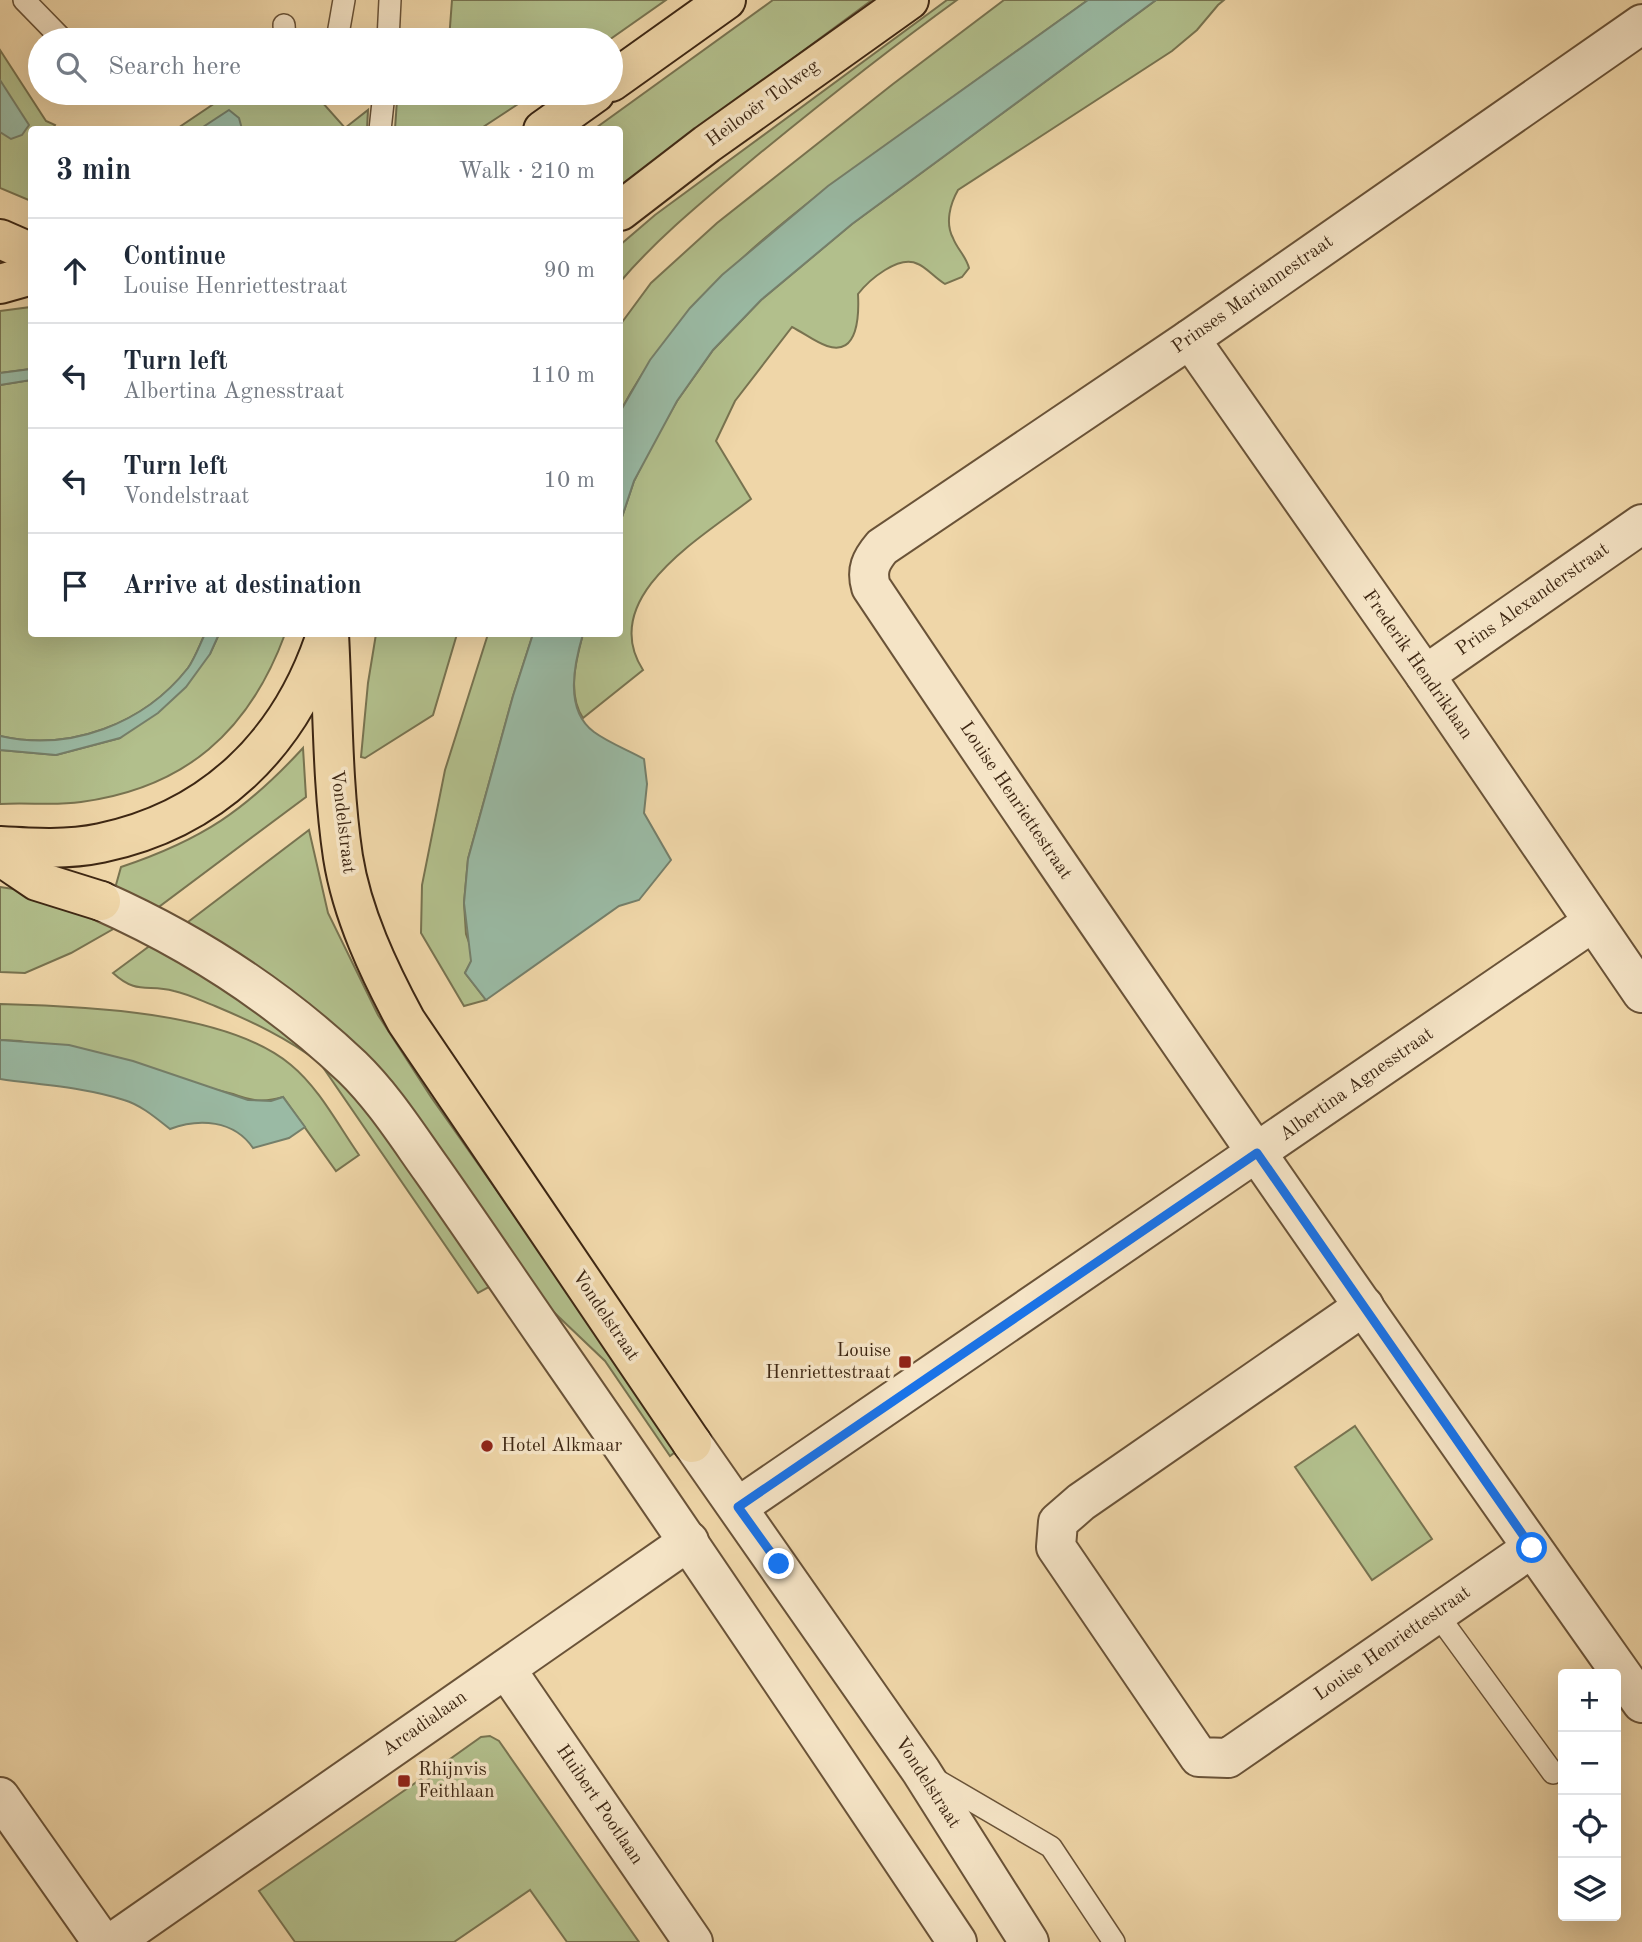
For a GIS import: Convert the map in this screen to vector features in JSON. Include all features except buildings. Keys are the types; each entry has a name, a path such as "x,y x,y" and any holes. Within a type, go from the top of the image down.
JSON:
{"highway":[{"path":"623,73 726,0"},
{"name":"Heilooër Tolweg","path":"623,209 708,144 909,0"},
{"path":"549,126 578,105"},
{"path":"0,239 28,251"},
{"path":"0,284 28,276"},
{"path":"0,846 60,848 101,843 141,832 214,795 246,769 282,727 297,704 327,637"},
{"name":"Vondelstraat","path":"328,637 343,857 352,893 379,966 406,1021 692,1443"},
{"path":"0,856 37,880 101,901"}],"street":[{"name":"Prinses Mariannestraat","path":"869,567 881,547 1190,339 1642,25"},
{"name":"Frederik Hendriklaan","path":"1190,339 1425,675 1642,993"},
{"name":"Prins Alexanderstraat","path":"1425,675 1642,524"},
{"name":"Louise Henriettestraat","path":"869,567 871,587 979,749 1532,1548 1228,1758 1199,1757 1056,1548 1058,1522 1081,1502 1364,1306"},
{"path":"101,901 219,962 316,1036 371,1087 512,1284 689,1541 957,1942"},
{"name":"Albertina Agnesstraat","path":"738,1507 1593,922"},
{"name":"Vondelstraat","path":"692,1443 922,1771 1029,1942"},
{"name":"Arcadialaan","path":"113,1942 738,1507"},
{"path":"1532,1548 1642,1703"},
{"name":"Huibert Pootlaan","path":"506,1669 693,1942"},
{"path":"0,1797 102,1942"}],"lane":[{"path":"24,0 51,28"},
{"path":"339,28 344,0"},
{"path":"389,28 390,0"},
{"path":"380,126 383,105"},
{"path":"1437,1614 1553,1773"},
{"path":"922,1771 1051,1847 1114,1942"}],"shaded area":[{"path":"452,0 666,0 623,30 623,28 450,28"},
{"path":"773,0 872,0 623,184 623,126 599,126"},
{"path":"947,0 957,0 754,158 667,233 623,279 623,242 655,215"},
{"path":"1004,0 1088,0 862,162 744,256 675,328 646,368 623,407 623,321 651,283 717,223"},
{"path":"1088,0 1156,0 852,224 761,300 713,350 677,401 634,481 623,514 623,407 650,360 690,308 722,275 828,186"},
{"path":"1156,0 1224,0 1197,30 1172,51 958,190 949,220 953,238 969,268 962,277 945,284 921,265 910,262 902,262 885,270 858,294 855,331 845,345 838,348 827,346 792,327 735,401 716,441 751,499 684,550 662,571 644,594 633,618 632,643 643,670 583,718 578,709 574,688 582,637 623,637 623,514 634,481 648,452 677,401 713,350 761,300 852,224"},
{"path":"0,50 28,93 28,105 36,105 46,121 55,125 28,126 28,200 0,188"},
{"path":"0,80 29,125 22,135 11,139 0,132"},
{"path":"212,105 325,105 343,126 181,126"},
{"path":"397,105 517,105 485,126 395,126"},
{"path":"229,110 239,118 241,126 205,126"},
{"path":"368,110 367,126 348,126"},
{"path":"28,307 28,369 0,373 0,311"},
{"path":"28,369 28,380 0,385 0,373"},
{"path":"28,380 28,637 204,637 188,668 170,688 150,704 104,729 79,736 26,740 0,736 0,385"},
{"path":"204,637 218,637 210,654 186,687 158,713 120,738 56,755 0,750 0,736 53,740 104,729 128,718 170,688 188,668"},
{"path":"218,637 284,637 253,700 232,727 208,750 182,769 152,784 118,795 71,803 0,804 0,750 56,755 120,738 210,654"},
{"path":"376,637 456,637 433,715 365,758 361,757"},
{"path":"487,637 532,637 468,859 464,903 471,962 465,973 486,1000 464,1006 421,933 422,885 445,770"},
{"path":"532,637 582,637 574,686 578,712 594,732 644,759 647,784 644,813 671,860 639,900 619,906 486,1000 465,973 471,961 464,903 468,859"},
{"path":"303,748 306,797 156,909 114,892 121,867 176,846 221,821 262,789"},
{"path":"309,830 328,913 378,1015 431,1097 644,1400 683,1446 670,1456 605,1361 540,1299 406,1105 184,925"},
{"path":"0,887 27,891 122,924 71,953 25,973 0,972"},
{"path":"159,939 296,1032 439,1188 474,1265 489,1287 478,1293 320,1063 282,1038 229,1012 179,992 136,987 113,973"},
{"path":"0,1004 71,1007 152,1015 192,1022 230,1033 263,1047 301,1074 328,1107 359,1155 336,1171 283,1097 264,1101 252,1100 20,1041 0,1040"},
{"path":"0,1040 69,1045 133,1061 248,1100 271,1101 283,1097 305,1127 289,1138 253,1148 236,1132 215,1124 193,1123 170,1129 142,1108 124,1100 78,1089 0,1079"},
{"path":"1355,1426 1432,1539 1372,1580 1295,1467"},
{"path":"490,1736 499,1741 639,1942 567,1942 530,1890 454,1942 295,1942 259,1891 421,1779 424,1783 438,1771 446,1769 443,1764 481,1737"}],"place":[{"name":"Louise Henriettestraat","path":"905,1362"},
{"name":"Hotel Alkmaar","path":"487,1446"},
{"name":"Rhijnvis Feithlaan","path":"404,1781"}],"route":[{"path":"779,1564 738,1507 1257,1153 1532,1548"}]}
